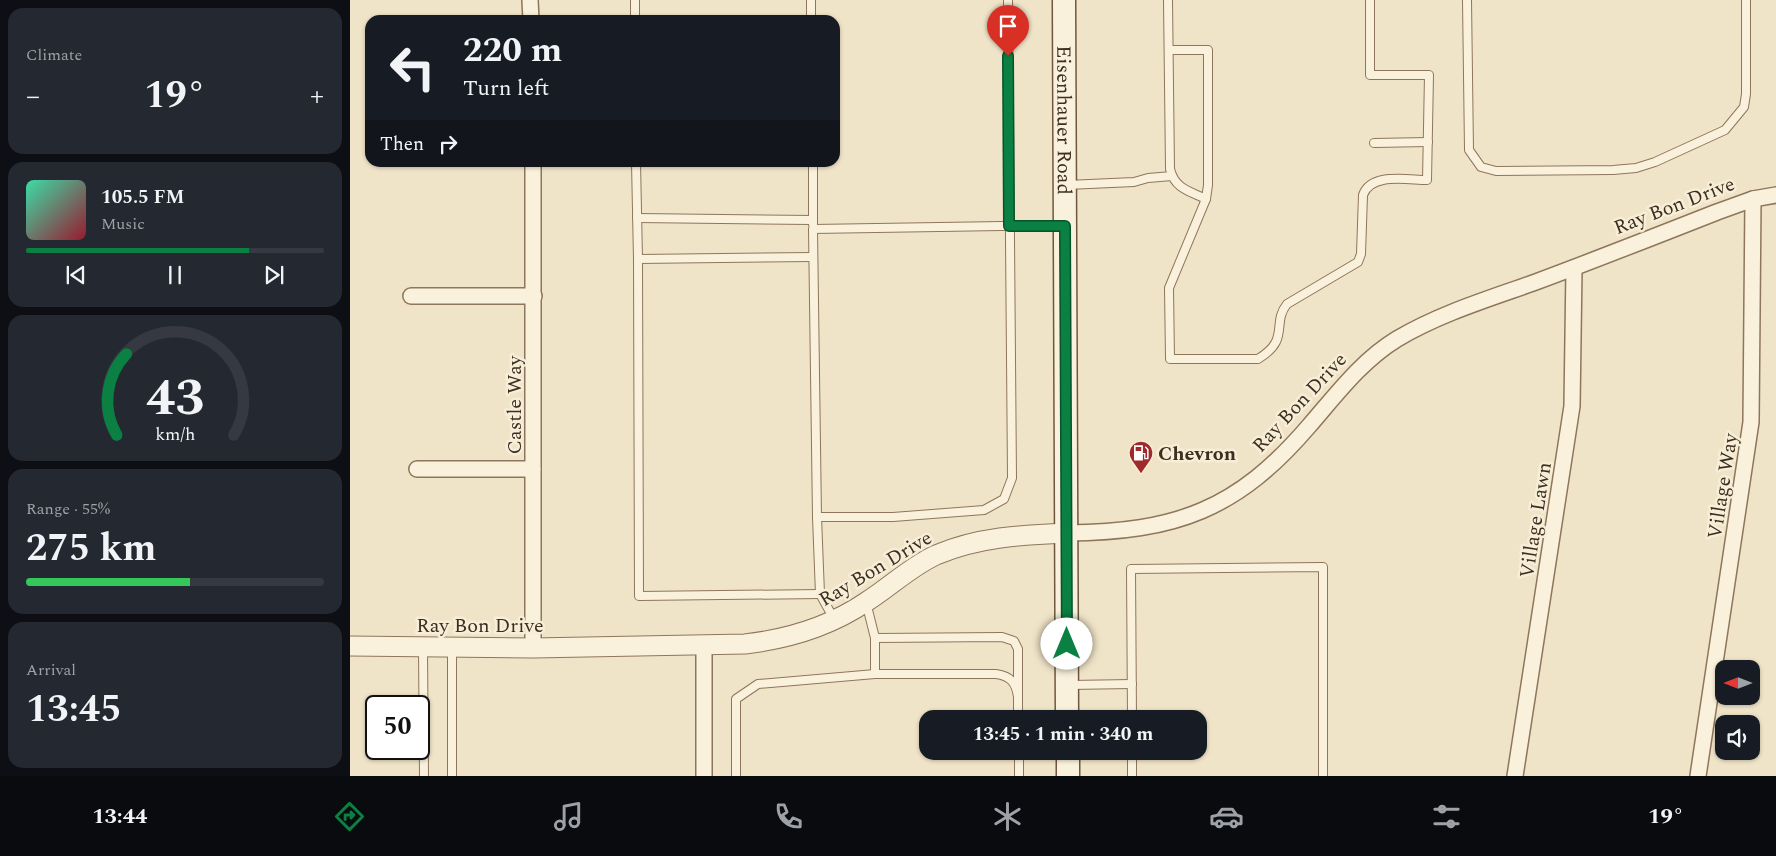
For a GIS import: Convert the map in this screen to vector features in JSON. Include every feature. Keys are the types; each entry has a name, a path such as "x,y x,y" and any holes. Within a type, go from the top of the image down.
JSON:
{"main road":[{"name":"Eisenhauer Road","path":"1064,0 1067,710"},
{"path":"1068,760 1068,776"}],"street":[{"path":"530,0 531,15"},
{"name":"Castle Way","path":"533,167 533,648"},
{"name":"Ray Bon Drive","path":"350,646 533,648 745,644 770,641 796,635 834,620 866,602 914,567 957,547 1002,536 1099,533 1162,525 1212,506 1248,486 1286,454 1336,393 1368,362 1396,340 1468,307 1753,199 1776,195"},
{"name":"Village Way","path":"1698,776 1752,422 1753,199"},
{"name":"Village Lawn","path":"1515,776 1572,406 1574,268"},
{"path":"411,296 534,296"},
{"path":"417,469 533,469"},
{"path":"704,644 704,776"}],"lane":[{"path":"635,0 635,15"},
{"path":"811,0 811,15"},
{"path":"817,517 893,517 984,510 1004,499 1012,478 1008,0"},
{"path":"1168,0 1170,169 1179,187 1206,199"},
{"path":"1170,50 1208,50 1208,185 1206,199 1169,288 1170,359 1258,359 1269,352 1276,342 1280,334 1286,304 1358,262 1361,254 1363,195 1365,189 1379,180 1427,180 1429,75 1370,75 1370,0"},
{"path":"1467,0 1469,150 1481,167 1496,171 1613,170 1636,168 1655,162 1725,130 1744,106 1746,94 1746,0"},
{"path":"1374,143 1428,142"},
{"path":"636,167 639,596 820,594"},
{"path":"812,167 817,517 820,594 834,620"},
{"path":"1065,185 1134,182 1148,178 1172,176"},
{"path":"637,218 813,220"},
{"path":"813,229 1065,226"},
{"path":"638,260 813,257"},
{"path":"1132,710 1131,569 1323,567 1323,776"},
{"path":"866,602 875,638 875,674"},
{"path":"875,638 1008,638 1014,641 1018,649 1018,710"},
{"path":"423,647 424,776"},
{"path":"452,648 452,776"},
{"path":"736,776 736,699 758,684 875,674 996,674 1009,678 1015,684 1018,697"},
{"path":"1067,685 1132,684"},
{"path":"1018,760 1019,776"},
{"path":"1132,760 1132,776"}],"place":[{"name":"Chevron","path":"1141,474"}],"route":[{"path":"1008,56 1009,226 1065,226 1067,644"}]}
